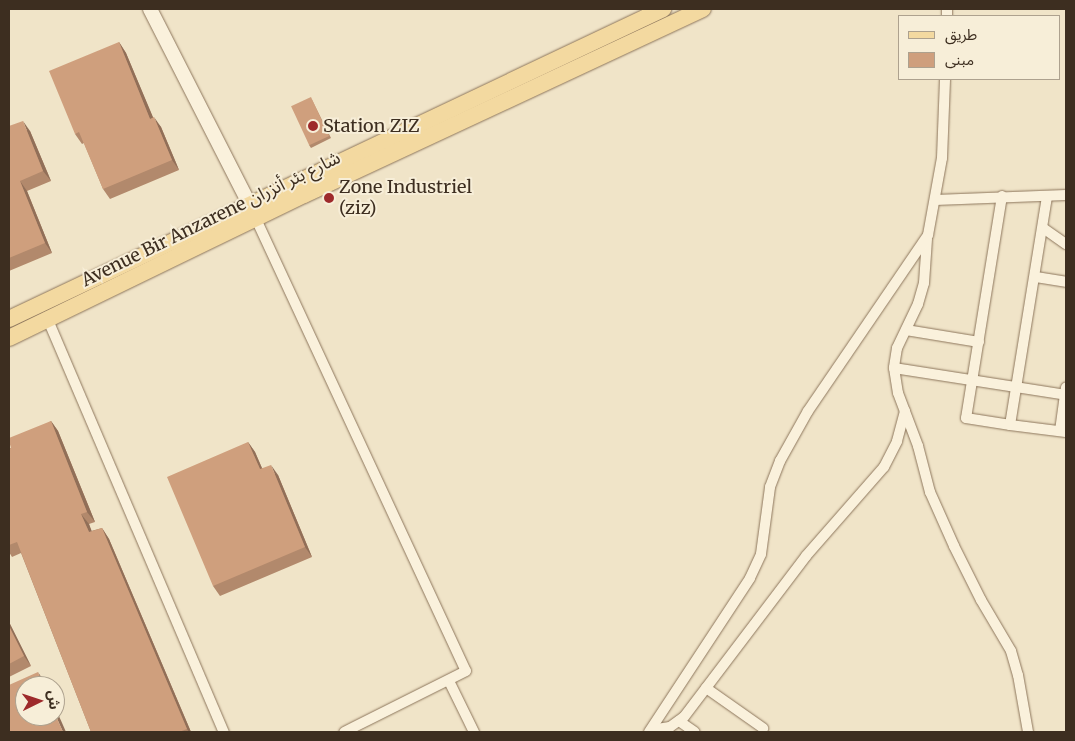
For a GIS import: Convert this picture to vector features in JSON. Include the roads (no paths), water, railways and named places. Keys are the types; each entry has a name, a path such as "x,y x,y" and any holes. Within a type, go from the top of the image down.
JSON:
{"main road":[{"name":"Avenue Bir Anzarene شارع بئر أنزران","path":"9,338 48,320 253,211 663,9"},
{"name":"Avenue Bir Anzarene شارع بئر أنزران","path":"9,319 703,9"}],"street":[{"path":"150,9 253,211 466,671 344,732"},
{"path":"945,80 942,158 928,235 924,284 918,304 897,348 894,368 898,393 918,446 930,492 981,600 1011,651 1018,675 1028,732"},
{"path":"935,200 1066,195"},
{"path":"894,368 973,380 1017,387 1066,392 1063,432 966,418 973,380 1002,196"},
{"path":"1010,425 1036,277 1047,196"},
{"path":"1043,228 1066,244"},
{"path":"650,731 750,578 761,554 770,487 780,461 804,419 928,235"},
{"path":"1036,277 1066,282"},
{"path":"48,320 224,732"},
{"path":"906,330 979,342"},
{"path":"650,731 670,727 679,721 806,556 884,467 897,441 905,411"},
{"path":"449,681 474,732"},
{"path":"706,688 763,728"},
{"path":"679,721 695,732"}],"place":[{"name":"Station ZIZ","path":"313,126"},
{"name":"Zone Industriel (ziz)","path":"329,198"}]}
